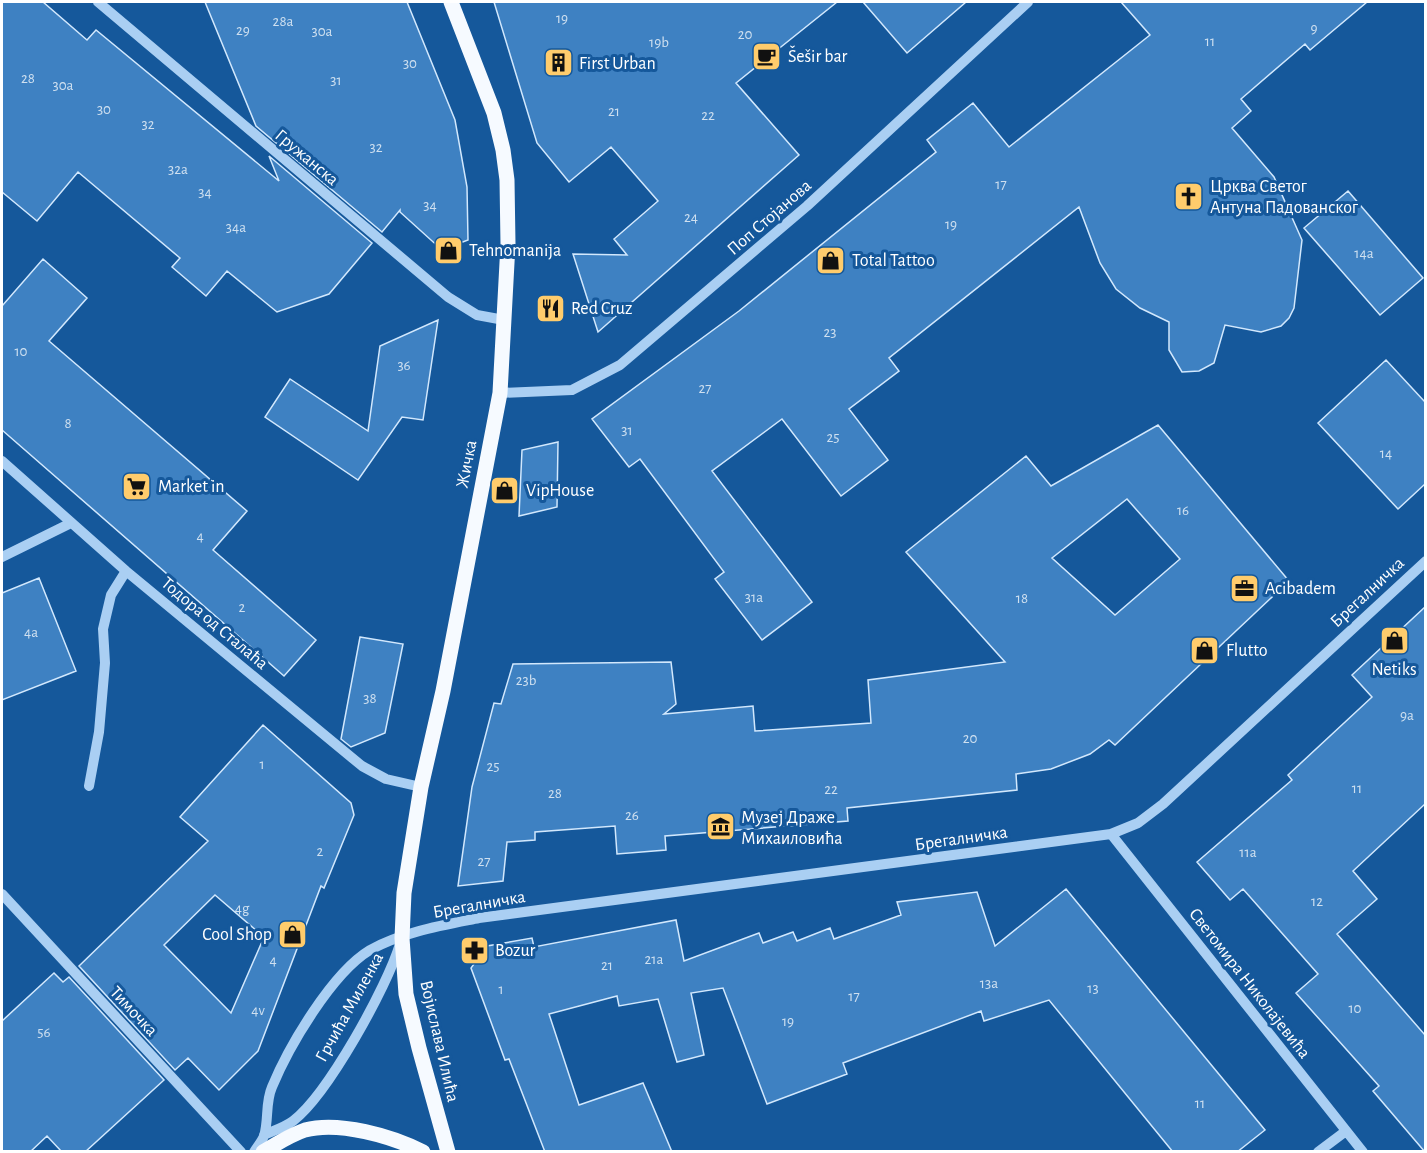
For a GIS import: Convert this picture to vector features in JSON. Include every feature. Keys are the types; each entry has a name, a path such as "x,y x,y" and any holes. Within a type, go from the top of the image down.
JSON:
{"main road":[{"name":"Жичка","path":"402,938 408,860 421,787 443,691 500,393 504,320 508,234 503,150 494,113 451,2"},
{"name":"Војислава Илића","path":"402,938 406,994 448,1152"},
{"path":"263,1152 307,1130 329,1129 364,1130 397,1140 423,1152"}],"street":[{"name":"Гружанска","path":"98,2 448,297 477,315 504,320"},
{"name":"Поп Стојанова","path":"500,393 539,394 572,390 620,364 807,206 1028,2"},
{"name":"Тодора од Сталаћа","path":"2,461 126,572 362,766 387,779 421,787"},
{"path":"2,557 70,523"},
{"name":"Брегалничка","path":"402,938 480,918 1111,834 1138,823 1163,804 1425,561"},
{"path":"89,786 99,732 105,663 102,629 111,595 126,572"},
{"name":"Светомира Николајевића","path":"1111,834 1363,1152"},
{"name":"Тимочка","path":"2,894 241,1152"},
{"name":"Грчића Миленка","path":"254,1152 264,1135 266,1101 273,1084 317,1006 359,958 383,944 402,938"},
{"name":"Грчића Миленка","path":"264,1135 292,1122 307,1108 333,1071 384,985 402,938"},
{"path":"1318,1152 1346,1131"}],"building":[{"path":"2,2 43,2 87,40 96,30 279,181 269,156 372,243 329,294 277,312 227,271 206,296 172,267 180,258 78,172 37,221 2,192"},
{"path":"205,2 407,2 455,120 467,187 468,240 442,250 400,210 382,232 256,126"},
{"path":"494,2 837,2 736,83 799,155 598,332 573,254 627,255 614,239 658,201 611,147 569,182 537,143"},
{"path":"863,2 966,2 907,53"},
{"path":"1121,2 1367,2 1310,50 1305,44 1241,99 1251,111 1232,128 1274,177 1302,240 1294,308 1289,318 1281,326 1261,332 1225,325 1214,363 1199,371 1182,372 1169,350 1169,322 1140,308 1116,289 1100,263 1079,207 889,358 899,371 849,409 888,460 841,496 782,419 712,471 812,602 762,640 715,579 724,572 640,459 629,467 592,419 739,311 936,152 927,140 973,103 1009,147 1150,35"},
{"path":"1348,191 1423,278 1380,315 1304,228"},
{"path":"43,259 87,298 49,341 247,511 213,550 316,640 284,676 2,430 2,306"},
{"path":"438,320 423,420 402,417 358,480 265,417 290,379 368,431 380,346"},
{"path":"1386,360 1425,402 1425,484 1398,509 1318,423"},
{"path":"1158,425 1289,581 1115,745 1109,740 1090,754 1051,769 1016,774 1017,790 847,808 848,821 665,836 666,850 617,854 615,826 535,832 535,840 507,842 503,881 458,886 472,787 494,703 501,704 513,664 671,662 676,704 664,714 753,706 755,731 871,723 868,680 1005,662 906,552 1026,456 1051,486","holes":["1127,499 1180,559 1115,615 1052,558"]},
{"path":"558,442 557,507 519,516 522,450"},
{"path":"39,578 76,671 2,700 2,593"},
{"path":"1425,607 1425,804 1353,871 1377,899 1337,934 1425,1035 1425,1152 1373,1091 1379,1086 1296,993 1318,974 1243,889 1230,900 1197,862 1292,780 1288,775 1372,697 1352,675"},
{"path":"360,637 403,644 385,733 351,747 341,739"},
{"path":"263,725 351,803 354,815 324,888 321,886 258,1051 219,1090 188,1058 175,1070 79,966 208,841 180,817","holes":["215,895 264,937 231,1013 164,945"]},
{"path":"1066,889 1265,1130 1237,1152 1173,1152 1049,1000 984,1021 981,1011 843,1063 847,1074 767,1104 723,988 691,993 704,1055 677,1062 658,999 619,1006 617,996 549,1014 579,1105 643,1083 672,1152 545,1152 509,1059 505,1060 471,968 487,946 532,938 534,947 676,920 684,961 759,933 763,943 793,932 797,941 830,928 834,939 901,915 897,902 977,892 995,946"},
{"path":"54,973 63,982 69,977 164,1080 85,1152 62,1152 47,1136 30,1152 2,1152 2,1021"}],"place":[{"name":"Šešir bar","path":"767,56"},
{"name":"First Urban","path":"558,63"},
{"name":"Црква Светог Антуна Падованског","path":"1189,196"},
{"name":"Tehnomanija","path":"448,250"},
{"name":"Total Tattoo","path":"831,260"},
{"name":"Red Cruz","path":"550,308"},
{"name":"Market in","path":"137,486"},
{"name":"VipHouse","path":"505,490"},
{"name":"Acibadem","path":"1244,588"},
{"name":"Netiks","path":"1394,640"},
{"name":"Flutto","path":"1205,650"},
{"name":"Музеј Драже Михаиловића","path":"720,827"},
{"name":"Cool Shop","path":"293,934"},
{"name":"Bozur","path":"474,950"}]}
